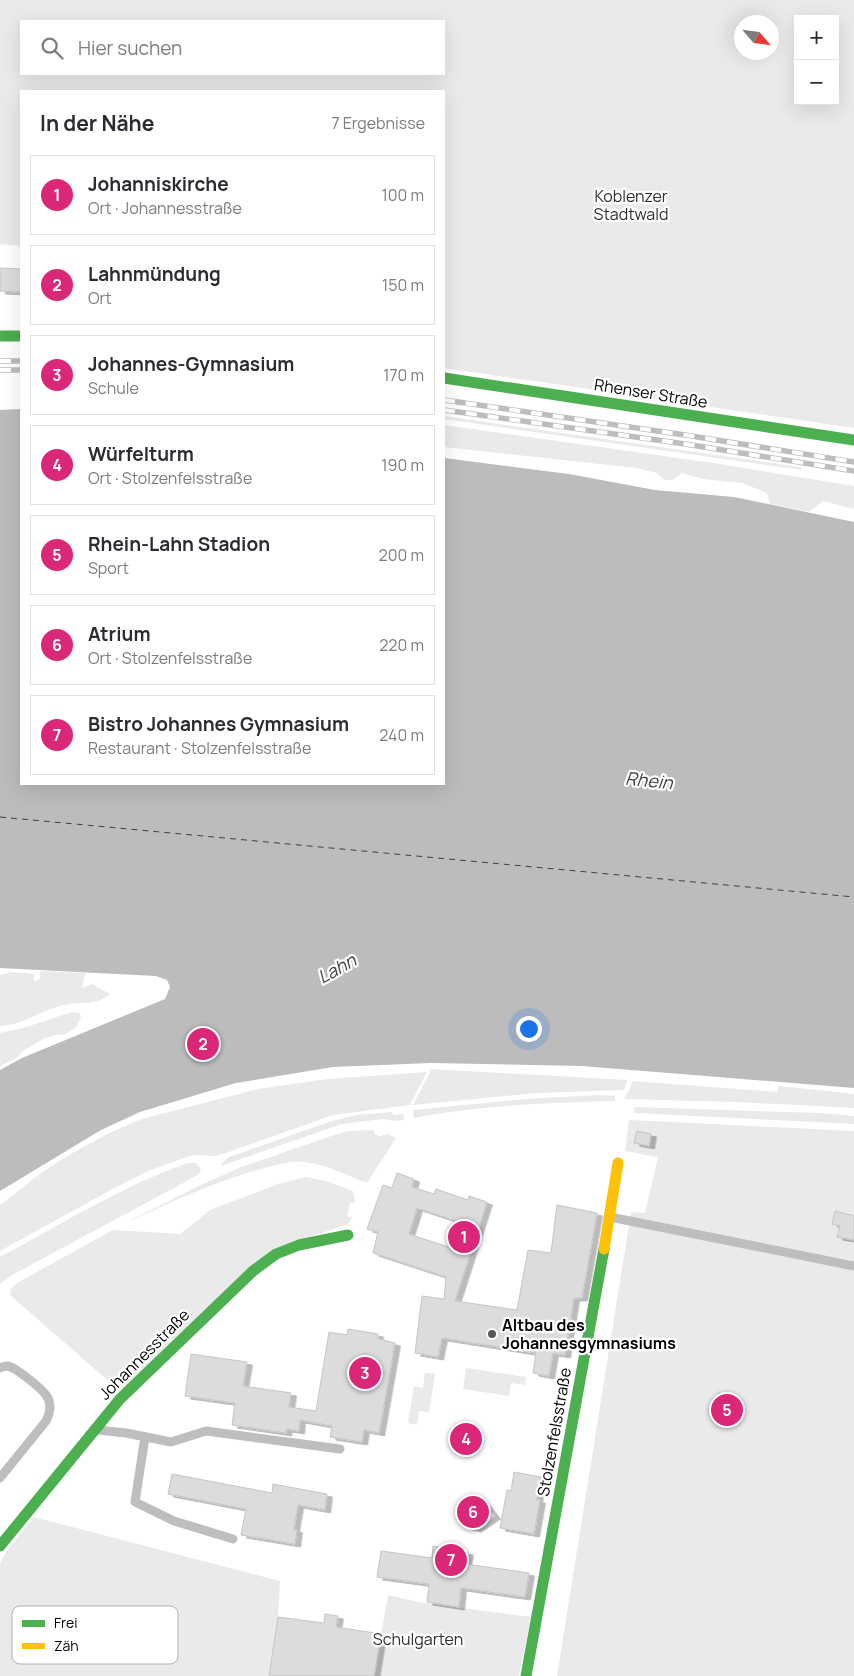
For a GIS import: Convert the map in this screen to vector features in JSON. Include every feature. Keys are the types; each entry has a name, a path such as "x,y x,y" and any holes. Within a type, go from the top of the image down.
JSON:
{"street":[{"path":"0,336 20,336"},
{"name":"Rhenser Straße","path":"445,378 854,440"},
{"name":"Stolzenfelsstraße","path":"526,1676 610,1217 618,1163"},
{"name":"Johannesstraße","path":"0,1546 120,1399 264,1262 276,1254 299,1245 348,1236"}],"lane":[{"path":"610,1217 854,1266"},
{"path":"0,1368 8,1366 16,1370 47,1395 50,1409 50,1414 46,1421 0,1478"},
{"path":"94,1430 126,1433 171,1442 206,1431 340,1449"},
{"path":"145,1436 135,1502 174,1522 233,1539"}],"green space":[{"name":"Koblenzer Stadtwald","path":"0,0 854,0 854,428 445,368 445,90 20,90 20,246 0,244"},
{"path":"445,416 801,467 801,470 445,419"},
{"path":"445,425 720,464 854,486 854,509 823,501 809,512 770,504 767,493 742,483 703,479 682,473 673,480 664,480 657,473 636,468 445,447"},
{"path":"40,971 85,973 82,988 92,984 110,994 96,1001 61,1005 18,1022 0,1026 0,975 11,972 34,974 34,981 40,979"},
{"path":"72,1012 80,1013 81,1018 76,1027 64,1035 58,1034 43,1039 23,1051 18,1057 0,1066 0,1033 23,1028"},
{"path":"430,1069 627,1080 624,1090 537,1093 413,1105"},
{"path":"427,1072 410,1105 333,1115 217,1156 193,1155 181,1159 148,1171 0,1251 0,1205 39,1174 64,1158 130,1124 142,1119 258,1089 327,1079"},
{"path":"632,1081 777,1092 779,1086 854,1094 854,1108 624,1099"},
{"path":"615,1096 615,1101 489,1107 414,1118 413,1110 537,1098"},
{"path":"634,1107 820,1113 854,1116 854,1124 634,1113"},
{"path":"392,1112 393,1115 404,1114 404,1120 384,1119 342,1124 221,1166 229,1157 332,1121 357,1115"},
{"path":"629,1120 854,1131 854,1676 557,1676 631,1212 645,1213 658,1157 625,1151"},
{"path":"373,1130 376,1135 388,1134 396,1138 367,1183 321,1165 290,1162 247,1173 213,1185 131,1221 205,1183 239,1168 348,1131"},
{"path":"188,1163 196,1163 201,1169 198,1175 12,1275 0,1284 0,1257 116,1194"},
{"path":"306,1177 326,1181 353,1191 355,1202 350,1203 347,1217 352,1217 348,1224 295,1242 122,1389 113,1385 10,1295 11,1289 17,1283 113,1230 180,1234 210,1210 278,1184"},
{"path":"466,1368 526,1377 525,1385 511,1383 509,1396 463,1389"},
{"path":"425,1373 435,1374 429,1412 419,1411 417,1425 408,1423 414,1386 423,1388"},
{"path":"34,1517 280,1581 278,1617 269,1676 0,1676 0,1564 6,1552"},
{"name":"Schulgarten","path":"388,1595 418,1602 531,1617 519,1676 374,1676"}],"water":[{"path":"20,409 20,785 445,785 445,458 569,474 655,490 734,497 854,522 854,1088 582,1066 430,1063 333,1067 236,1083 140,1112 101,1130 0,1191 0,1070 22,1058 165,999 170,987 167,980 156,976 0,968 0,410"}],"building":[{"path":"0,268 20,269 20,292 0,291"},
{"path":"637,1131 651,1134 649,1146 634,1143"},
{"path":"397,1173 414,1179 412,1187 434,1194 436,1189 468,1200 469,1196 487,1202 455,1301 517,1310 528,1250 551,1253 557,1205 597,1213 582,1298 574,1298 565,1355 553,1353 549,1376 533,1373 536,1353 442,1338 438,1357 415,1353 422,1296 444,1299 446,1277 373,1253 378,1232 367,1229 383,1185 392,1188","holes":["417,1208 456,1221 448,1247 409,1234"]},
{"path":"835,1211 854,1216 854,1240 837,1237 840,1226 832,1224"},
{"path":"348,1329 378,1334 378,1339 395,1343 379,1433 364,1430 362,1442 330,1437 332,1426 300,1420 299,1431 287,1429 286,1433 232,1425 235,1403 185,1396 191,1354 247,1362 243,1386 291,1393 289,1407 316,1411 329,1332 347,1335"},
{"path":"514,1472 541,1477 537,1500 540,1500 534,1534 500,1528 507,1490 511,1491"},
{"path":"172,1474 272,1493 273,1484 327,1494 325,1510 298,1505 294,1529 297,1530 295,1544 241,1535 246,1509 168,1494"},
{"path":"469,1497 481,1498 495,1516 476,1529 464,1526 457,1516 459,1504"},
{"path":"433,1546 468,1552 466,1564 529,1573 525,1597 461,1588 459,1607 427,1602 429,1584 377,1577 381,1551 432,1558"},
{"path":"325,1614 338,1616 336,1627 381,1634 374,1676 269,1676 278,1617 324,1623"}],"ferry route":[{"path":"0,817 854,897"}],"railway":[{"path":"0,361 20,361"},
{"path":"0,370 20,370"},
{"path":"445,400 854,462"},
{"path":"445,410 685,444 854,471"}],"traffic: fast":[{"path":"0,336 20,336"},
{"path":"445,378 854,440"},
{"path":"0,1546 120,1399 253,1271 276,1254 299,1245 348,1235"},
{"path":"526,1676 604,1249"}],"traffic: slow":[{"path":"604,1249 618,1163"}],"place":[{"name":"Lahnmündung","path":"203,1044"},
{"name":"Johanniskirche","path":"464,1237"},
{"name":"Altbau des Johannesgymnasiums","path":"492,1334"},
{"name":"Johannes-Gymnasium","path":"365,1373"},
{"name":"Rhein-Lahn Stadion","path":"727,1410"},
{"name":"Würfelturm","path":"466,1439"},
{"name":"Atrium","path":"473,1512"},
{"name":"Bistro Johannes Gymnasium","path":"451,1560"}],"water label":[{"name":"Rhein","path":"649,781"},
{"name":"Lahn","path":"337,969"}]}
